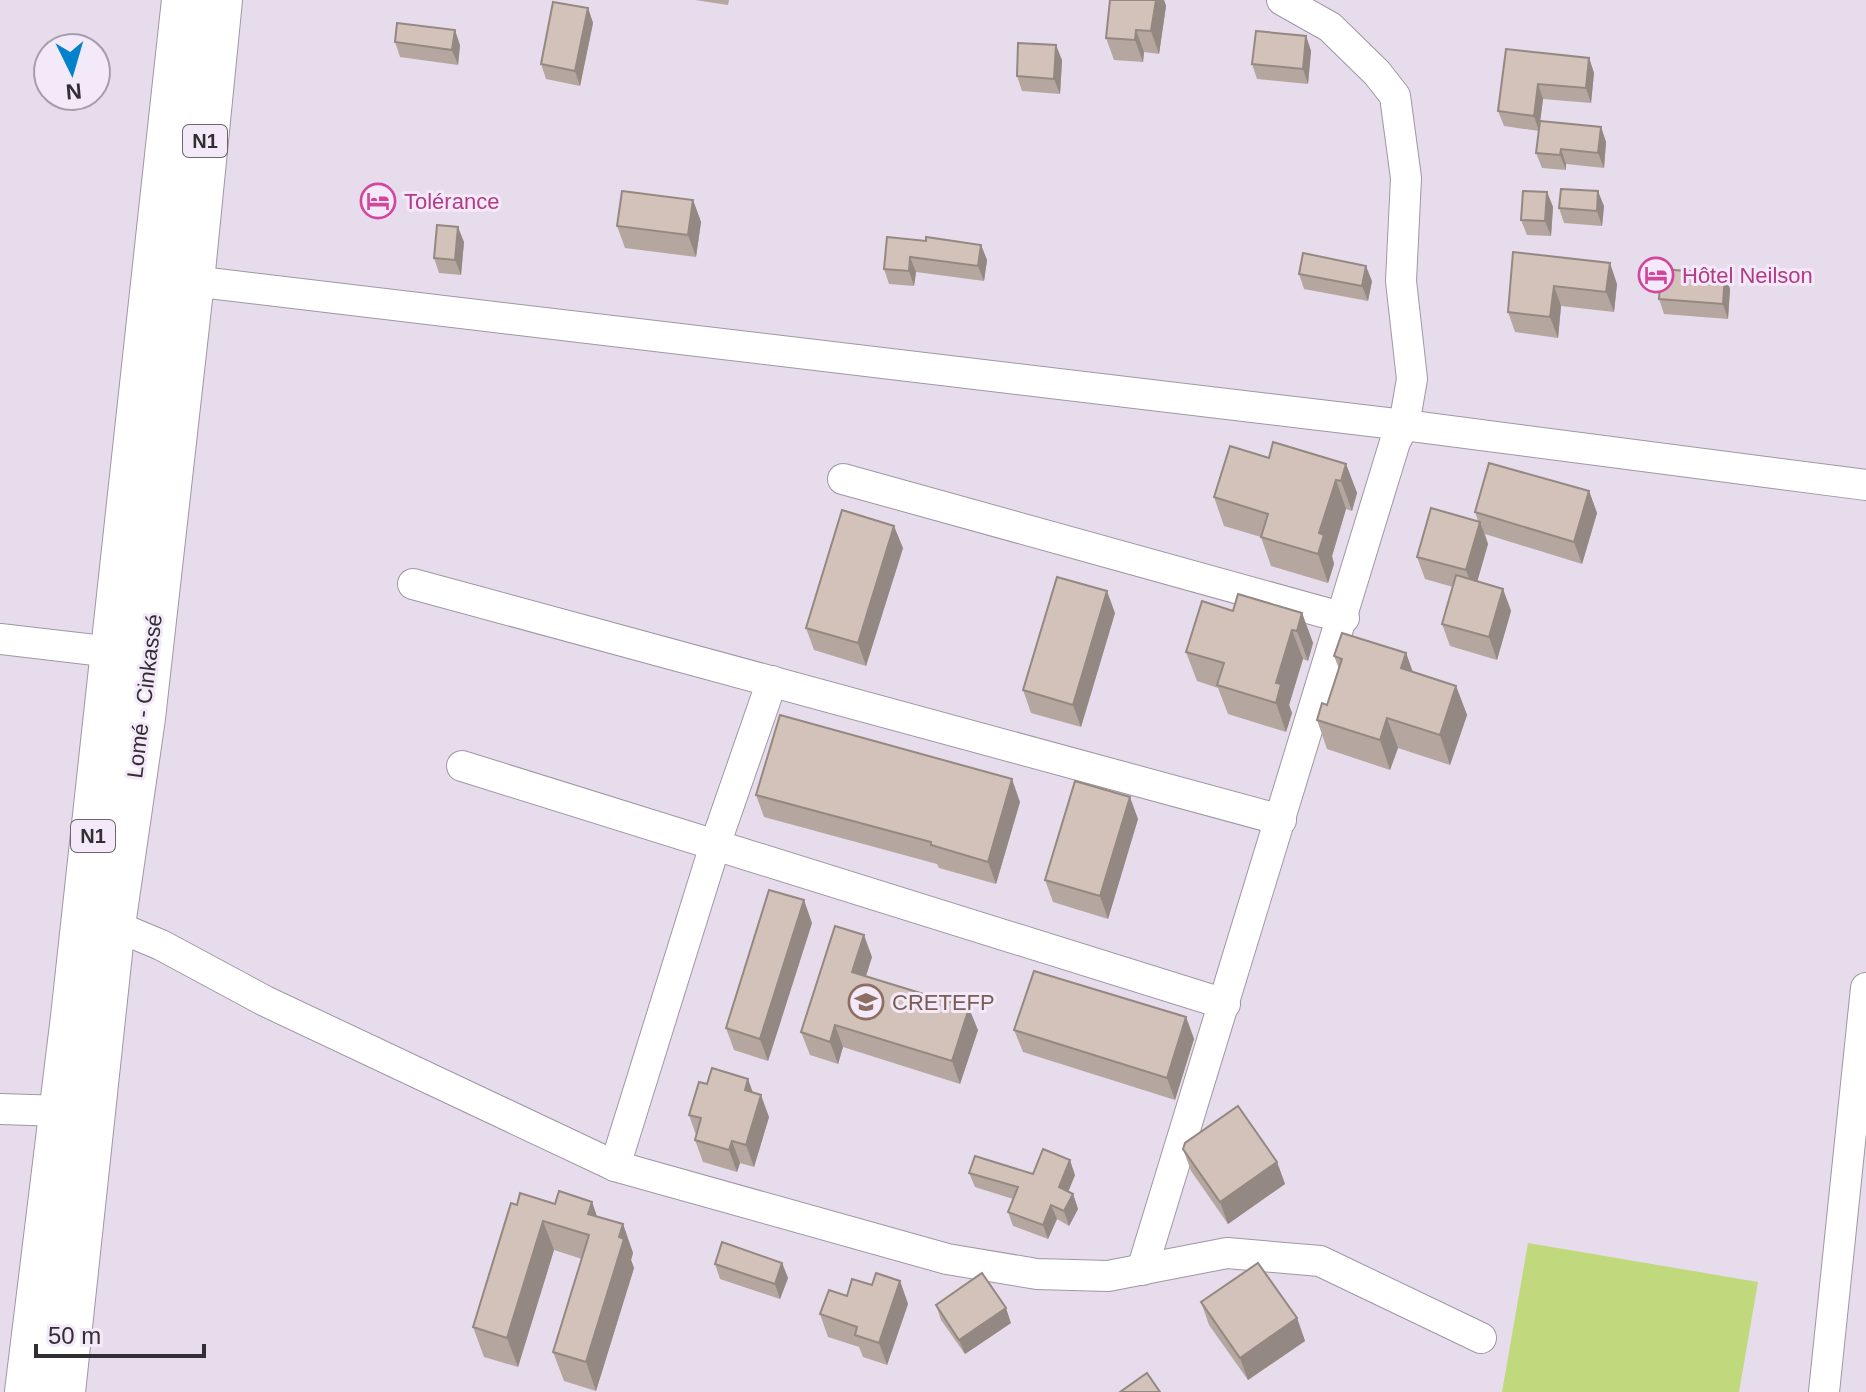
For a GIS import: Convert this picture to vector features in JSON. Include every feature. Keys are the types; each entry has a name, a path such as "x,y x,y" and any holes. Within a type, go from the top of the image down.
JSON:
{"highway":[{"name":"Lomé - Cinkassé","path":"63,1392 98,923 112,652 184,0"},
{"name":"Lomé - Cinkassé","path":"27,1392 62,1111 98,923 143,718 220,0"}],"street":[{"path":"1142,1270 1344,618 1395,442 1404,425 1412,379 1401,281 1406,178 1395,96 1377,73 1330,27 1282,0"},
{"path":"192,281 1404,425 1866,485"},
{"path":"843,479 1344,618"},
{"path":"413,584 1281,820"},
{"path":"0,639 112,652"},
{"path":"615,1166 715,845 772,681"},
{"path":"462,766 1225,1004"},
{"path":"98,923 161,945 265,1001 615,1166 947,1259 1037,1274 1108,1276 1227,1253 1320,1261 1481,1338"},
{"path":"1824,1392 1866,988"},
{"path":"0,1109 62,1111"}],"green space":[{"path":"1528,1243 1758,1282 1739,1392 1502,1392"}],"building":[{"path":"1110,0 1156,0 1151,31 1136,30 1135,40 1106,38"},
{"path":"553,2 588,8 575,71 541,64"},
{"path":"397,23 455,30 452,50 395,42"},
{"path":"1256,31 1306,36 1303,69 1252,64"},
{"path":"1018,43 1056,45 1054,79 1017,76"},
{"path":"1506,49 1589,58 1586,88 1538,84 1534,116 1498,111"},
{"path":"1540,121 1601,127 1598,153 1561,149 1560,155 1536,153"},
{"path":"1561,189 1598,191 1597,211 1559,208"},
{"path":"622,191 693,200 688,235 617,226"},
{"path":"1523,191 1547,192 1545,221 1521,220"},
{"path":"437,225 458,227 455,260 434,258"},
{"path":"887,237 926,241 926,237 981,245 978,266 910,257 909,271 884,269"},
{"path":"1513,252 1610,263 1606,292 1554,286 1550,317 1508,312"},
{"path":"1303,253 1366,266 1362,286 1299,274"},
{"path":"1661,269 1725,274 1723,304 1659,299"},
{"path":"1273,442 1346,464 1341,481 1336,480 1319,533 1324,535 1318,554 1261,537 1268,514 1214,497 1230,446 1269,458"},
{"path":"1489,463 1589,491 1574,542 1475,512"},
{"path":"1431,508 1480,522 1466,570 1417,557"},
{"path":"842,510 894,526 858,643 806,628"},
{"path":"1456,575 1503,589 1489,637 1442,624"},
{"path":"1057,577 1107,591 1073,705 1023,690"},
{"path":"1238,594 1302,613 1297,631 1292,630 1276,683 1281,684 1276,703 1217,685 1224,663 1186,652 1202,601 1233,611"},
{"path":"1342,633 1406,653 1401,668 1456,686 1440,735 1387,718 1380,740 1317,720 1322,703 1327,705 1342,659 1334,656"},
{"path":"780,715 1012,779 988,862 931,845 931,842 756,795"},
{"path":"1075,781 1130,797 1100,896 1045,880"},
{"path":"769,890 804,900 760,1039 726,1028"},
{"path":"835,926 864,935 852,972 969,1008 952,1061 835,1025 830,1042 801,1032"},
{"path":"1034,971 1186,1017 1167,1078 1014,1030"},
{"path":"712,1068 748,1079 745,1090 761,1095 746,1145 732,1141 729,1150 695,1140 701,1118 689,1115 699,1082 707,1084"},
{"path":"1238,1106 1277,1162 1220,1202 1183,1149 1185,1143"},
{"path":"1043,1149 1070,1160 1059,1187 1073,1194 1064,1211 1051,1205 1043,1225 1008,1212 1018,1187 969,1173 975,1156 1033,1174"},
{"path":"559,1191 592,1202 588,1214 623,1224 619,1237 624,1239 586,1362 553,1352 589,1235 543,1221 507,1338 473,1327 511,1203 517,1205 520,1193 555,1204"},
{"path":"722,1242 782,1263 775,1284 715,1264"},
{"path":"1258,1263 1297,1318 1240,1358 1201,1302"},
{"path":"876,1273 900,1281 879,1343 855,1335 857,1327 820,1314 829,1290 847,1296 852,1279 872,1285"},
{"path":"982,1273 1006,1308 959,1340 936,1305"},
{"path":"1147,1373 1160,1392 1120,1392"}],"place":[{"name":"Tolérance","path":"378,201"},
{"name":"Hôtel Neilson","path":"1656,275"},
{"name":"CRETEFP","path":"866,1002"}]}
